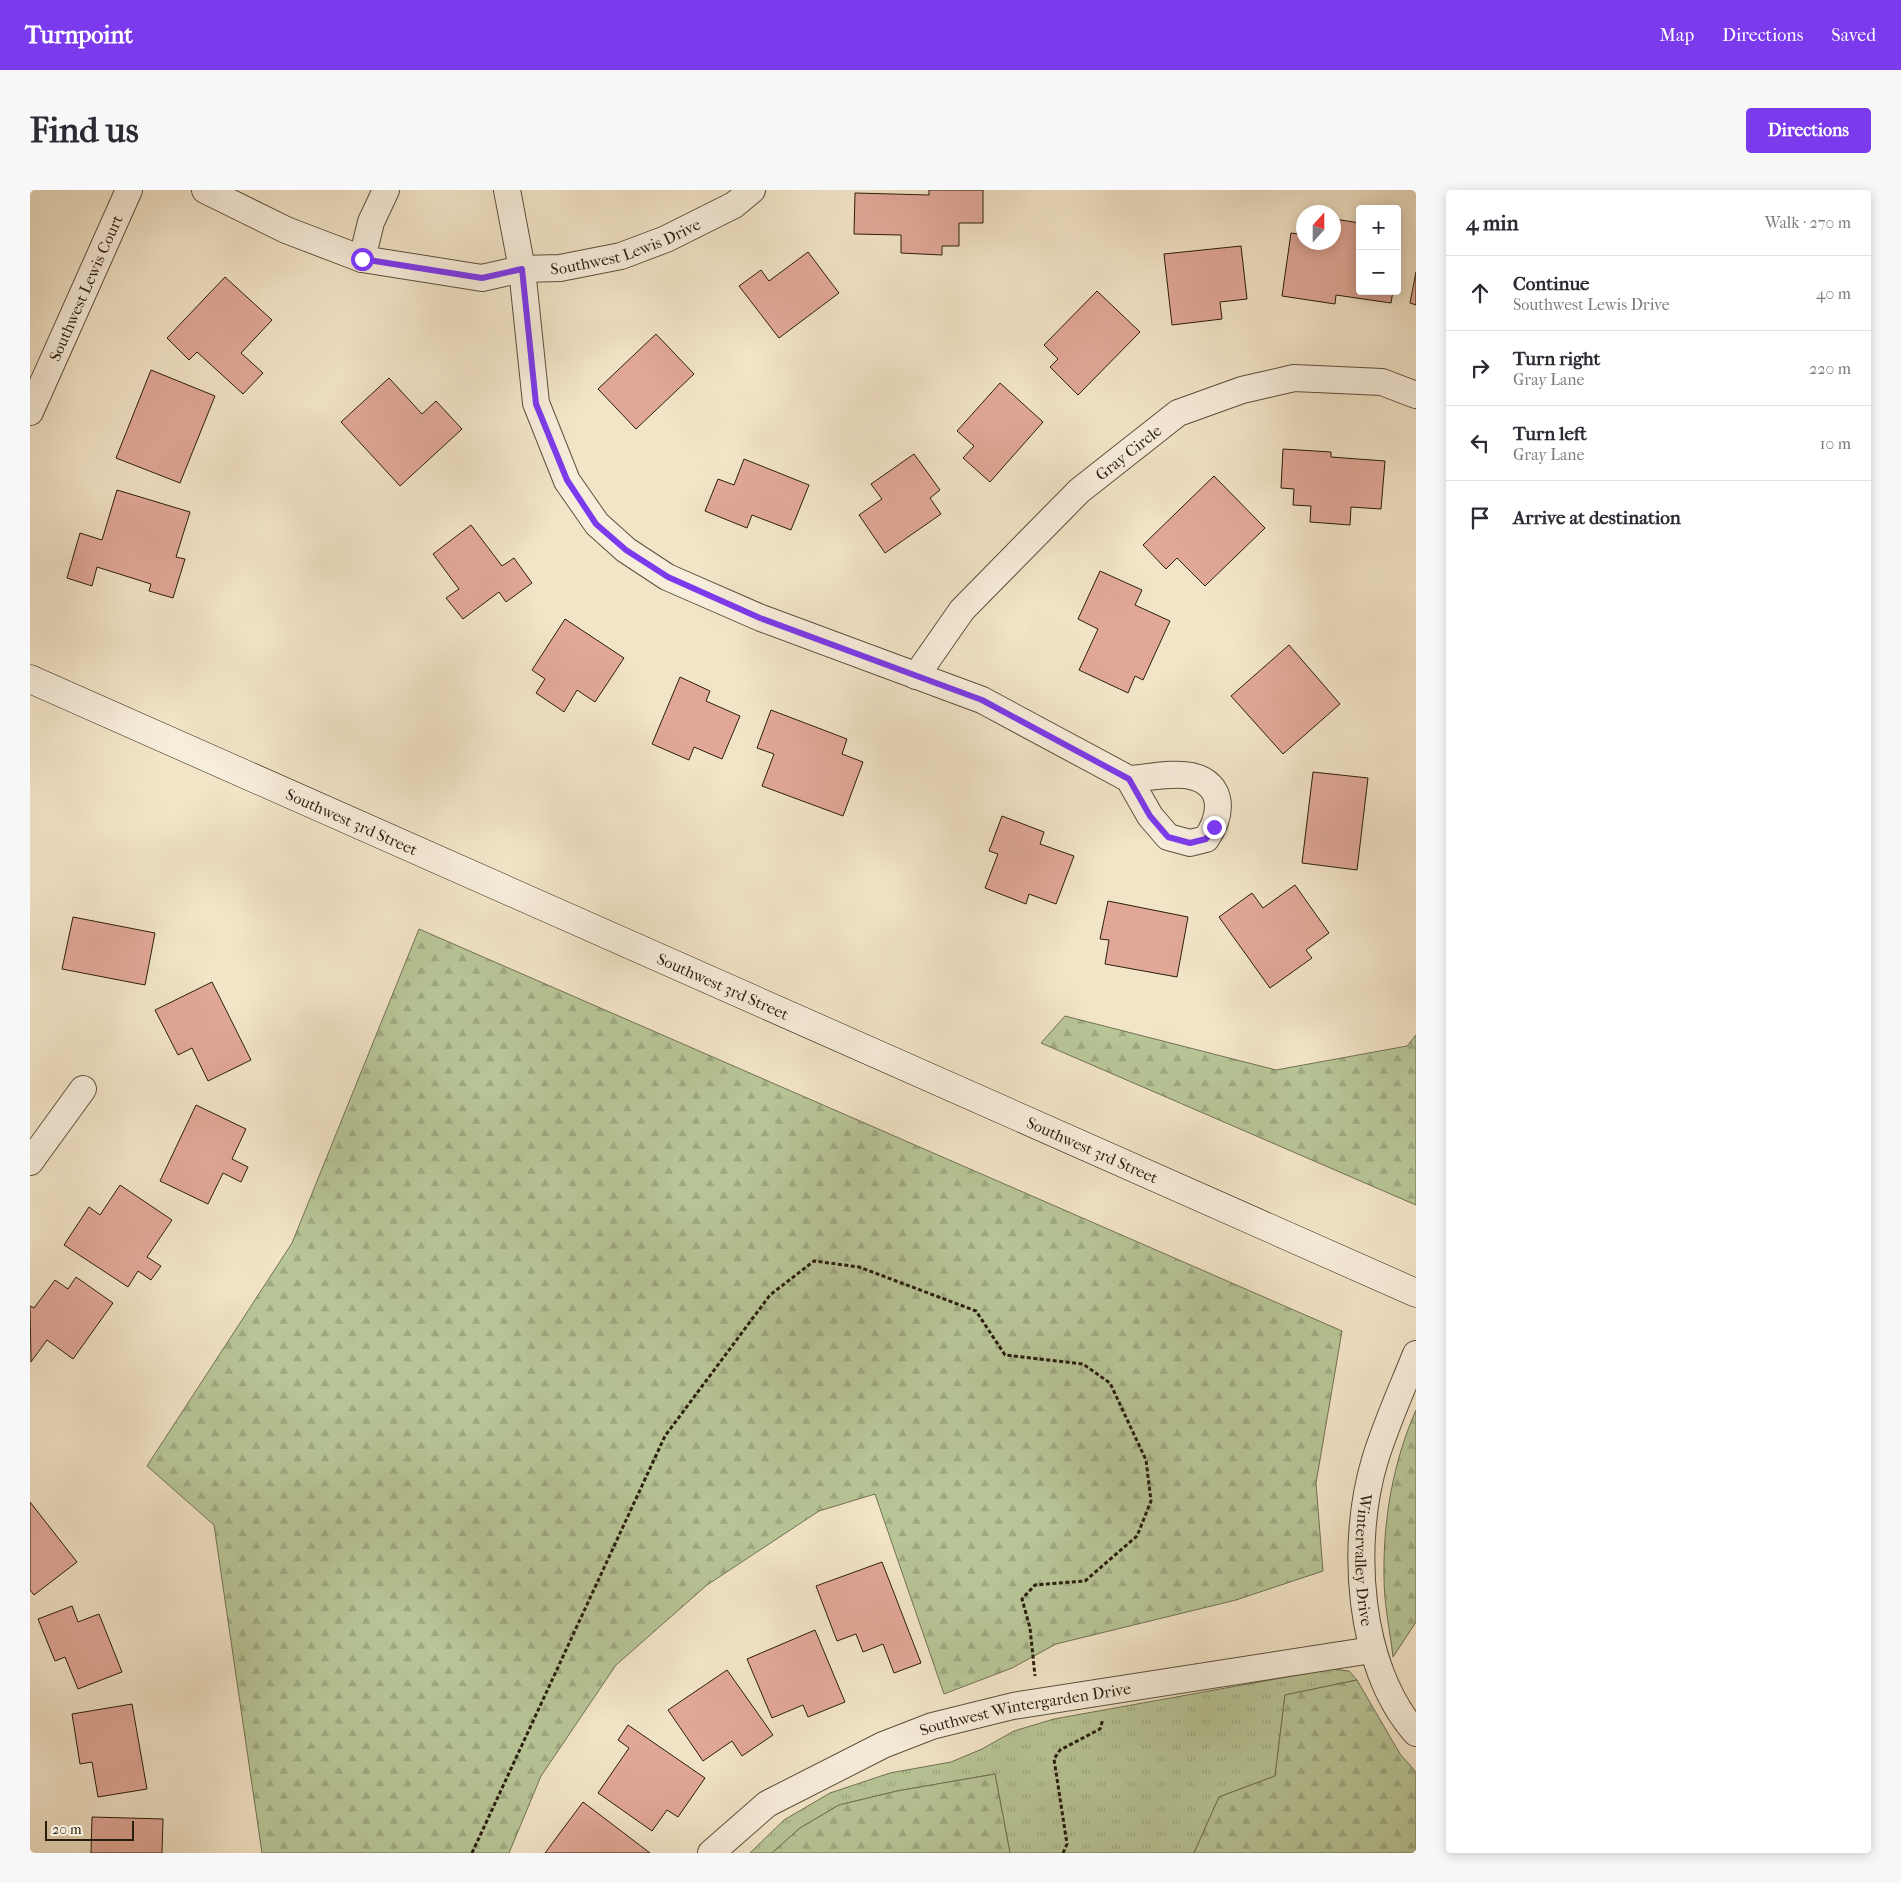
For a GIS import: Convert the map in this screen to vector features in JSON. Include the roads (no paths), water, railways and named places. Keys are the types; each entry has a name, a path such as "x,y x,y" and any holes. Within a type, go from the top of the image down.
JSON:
{"main road":[{"name":"Southwest 3rd Street","path":"30,679 1416,1293"}],"street":[{"name":"Southwest Lewis Court","path":"30,412 129,190"},
{"name":"Southwest Lewis Drive","path":"205,190 286,230 362,259 482,278 522,269 560,268 621,256 675,234 734,205 752,190"},
{"path":"362,259 371,222 386,190"},
{"path":"507,190 522,269 536,404 567,480 596,524 626,550 668,577 760,618 982,700 1129,779"},
{"name":"Gray Circle","path":"916,676 962,610 1079,491 1178,413 1242,390 1294,378 1382,382 1416,395"},
{"path":"30,1162 83,1089"},
{"name":"Wintervalley Drive","path":"1416,1354 1375,1460 1364,1512 1362,1574 1368,1634 1372,1650 1388,1688 1416,1733"},
{"name":"Southwest Wintergarden Drive","path":"711,1853 767,1804 883,1745 932,1726 1013,1706 1372,1650"}]}
